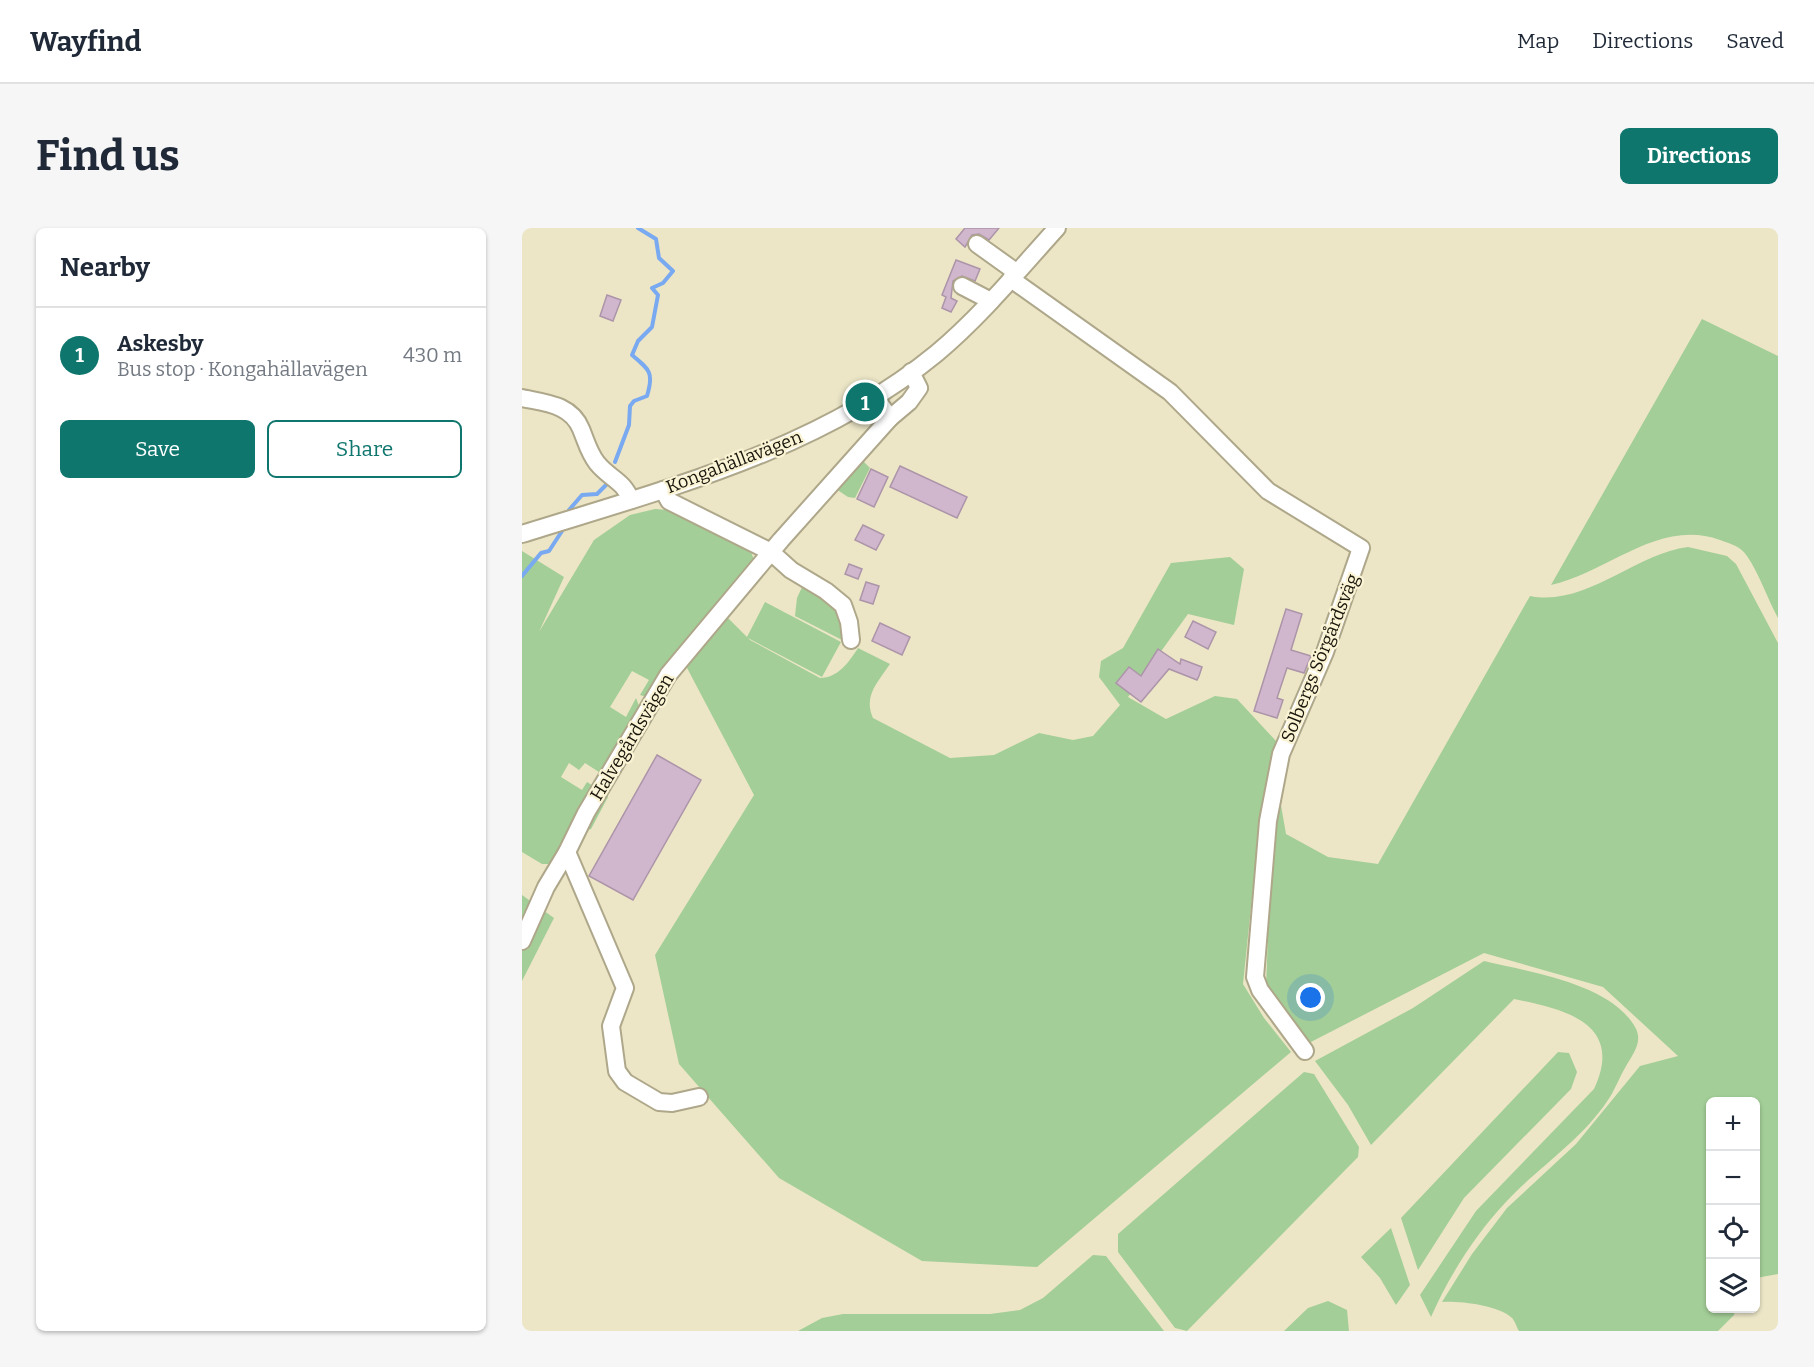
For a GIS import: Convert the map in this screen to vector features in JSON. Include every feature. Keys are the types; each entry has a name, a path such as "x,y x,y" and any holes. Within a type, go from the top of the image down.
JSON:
{"street":[{"name":"Kongahällavägen","path":"522,534 663,490 770,452 874,396 912,372 952,339 991,301 1056,228"},
{"path":"977,244 1013,275"},
{"name":"Solbergs Sörgårdsväg","path":"1013,275 1170,392 1268,491 1362,548 1325,652 1281,754 1268,821 1255,977 1260,990 1305,1051"},
{"path":"962,286 991,301"},
{"name":"Halvegårdsvägen","path":"522,941 546,887 567,852 586,813 668,675 771,552 890,418 909,402 919,388 912,372"},
{"path":"874,396 890,418"},
{"path":"522,398 559,406 571,413 598,464 624,485 631,500"},
{"path":"663,490 669,501 771,552 791,570 826,591 843,605 849,621 850,640"},
{"path":"567,852 625,988 611,1026 617,1071 625,1082 659,1102 672,1103 699,1097"}],"green space":[{"path":"1702,319 1778,356 1778,618 1752,563 1744,553 1728,543 1697,535 1675,536 1654,541 1572,579 1551,585"},
{"path":"862,460 870,468 855,498 848,497 836,489"},
{"path":"655,509 668,510 745,545 750,549 754,560 647,697 640,695 649,680 632,671 610,707 626,717 636,698 641,711 602,774 585,763 579,770 569,763 561,777 582,790 587,782 595,787 553,864 542,864 522,852 522,551 564,577 539,632 594,540 630,515"},
{"path":"1688,547 1727,556 1736,564 1778,643 1778,1274 1760,1277 1760,1097 1706,1097 1706,1313 1734,1313 1734,1315 1718,1331 1519,1331 1512,1318 1498,1310 1468,1303 1442,1302 1472,1254 1507,1208 1576,1144 1640,1066 1678,1056 1603,987 1484,953 1307,1044 1266,987 1272,831 1279,794 1286,834 1328,857 1378,864 1530,596 1551,597 1571,594 1668,552"},
{"path":"1230,557 1244,569 1234,625 1188,614 1128,697 1166,719 1215,696 1237,699 1276,741 1261,810 1243,984 1264,1018 1291,1052 1037,1267 922,1261 779,1178 679,1064 655,955 754,795 686,666 727,617 747,637 765,602 841,642 822,677 748,638 750,640 820,678 838,672 858,648 890,664 871,696 870,710 873,718 950,758 994,755 1039,733 1073,740 1093,736 1120,705 1099,677 1101,661 1123,648 1171,563"},
{"path":"804,583 841,612 844,641 795,616 797,598"},
{"path":"607,791 608,797 591,829 585,831"},
{"path":"522,895 554,918 522,981"},
{"path":"1484,961 1545,975 1588,990 1607,1000 1623,1012 1635,1027 1638,1043 1613,1092 1597,1115 1505,1203 1473,1242 1454,1271 1431,1317 1420,1295 1476,1211 1594,1089 1602,1067 1602,1048 1595,1034 1584,1023 1569,1014 1514,999 1371,1145 1348,1105 1315,1061 1413,1008"},
{"path":"1558,1052 1569,1053 1577,1072 1571,1089 1464,1198 1418,1270 1401,1218"},
{"path":"1304,1072 1314,1074 1359,1147 1358,1157 1187,1331 1175,1328 1118,1252 1118,1234"},
{"path":"1391,1228 1410,1285 1396,1305 1380,1278 1361,1257"},
{"path":"1093,1255 1106,1256 1164,1331 798,1331 822,1318 843,1314 990,1314 1020,1310 1043,1298"},
{"path":"1328,1301 1347,1310 1349,1331 1284,1331 1308,1308"}],"building":[{"path":"965,228 999,228 989,240 979,234 972,235 965,247 956,239"},
{"path":"956,260 980,269 975,281 962,276 953,281 951,298 957,301 951,312 942,308 946,297 942,295"},
{"path":"607,295 621,300 613,321 600,316"},
{"path":"900,466 967,497 957,518 890,487"},
{"path":"871,469 888,477 874,507 857,499"},
{"path":"863,525 884,535 876,550 855,540"},
{"path":"849,564 862,569 858,579 845,574"},
{"path":"866,582 879,586 873,604 860,600"},
{"path":"1286,609 1302,614 1291,650 1311,656 1304,673 1287,668 1277,698 1283,700 1277,718 1254,711"},
{"path":"1193,621 1216,632 1208,649 1185,637"},
{"path":"880,623 910,637 902,655 872,641"},
{"path":"1158,649 1180,664 1181,659 1202,667 1197,680 1169,669 1141,702 1116,683 1129,667 1141,676"},
{"path":"657,755 701,780 633,900 589,876"}],"waterway":[{"path":"615,462 629,425 630,406 634,401 647,396 649,388 650,377 647,368 632,355 638,341 652,327 658,295 652,288 663,283 673,271 659,258 656,239 638,228"},
{"path":"569,510 582,495 597,494 607,484"},
{"path":"522,576 541,553 549,551 562,531"}],"place":[{"name":"Askesby","path":"865,402"}]}
